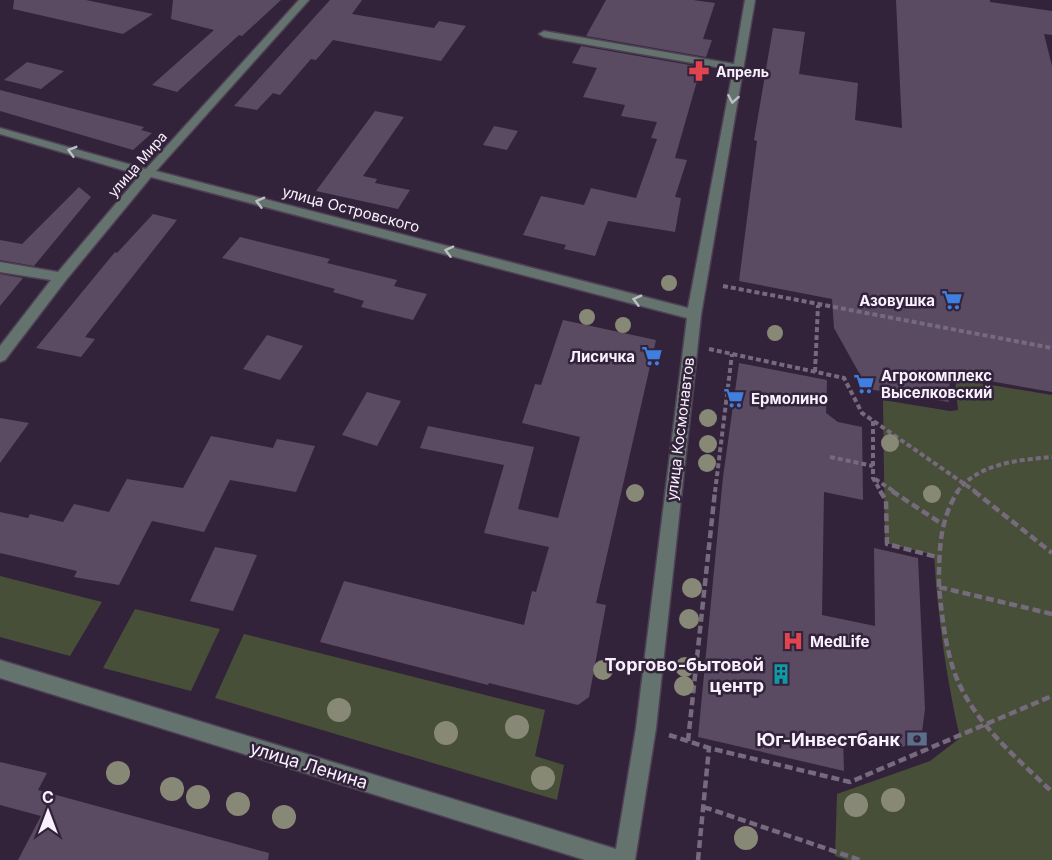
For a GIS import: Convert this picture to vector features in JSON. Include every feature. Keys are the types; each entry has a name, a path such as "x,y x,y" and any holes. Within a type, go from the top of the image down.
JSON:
{"street":[{"name":"улица Мира","path":"0,356 148,173 304,0"},
{"name":"улица Космонавтов","path":"625,860 646,728 694,315 750,0"},
{"path":"544,34 738,68"},
{"name":"улица Островского","path":"0,131 148,173 694,315"},
{"path":"0,267 61,278"},
{"name":"улица Ленина","path":"0,669 619,860"}],"path":[{"path":"723,286 1052,348"},
{"path":"815,372 818,304"},
{"path":"690,345 844,378 862,413 963,482 1052,553"},
{"path":"688,741 705,575 732,354"},
{"path":"873,421 873,478 886,500 887,544 937,557"},
{"path":"830,457 873,466"},
{"path":"1052,457 1024,458 992,466 963,482 948,503 937,557 939,587 950,655 962,687 987,725 1052,792"},
{"path":"873,478 942,524"},
{"path":"939,587 1052,614"},
{"path":"646,728 709,748 850,782 1052,696"},
{"path":"698,860 709,748"},
{"path":"704,807 860,860"}],"green space":[{"path":"955,379 1052,395 1052,860 847,860 835,856 837,794 930,761 960,738 943,647 934,555 885,543 883,400 950,411 958,410"},
{"path":"0,576 102,602 70,656 0,637"},
{"path":"135,609 220,629 191,691 103,668"},
{"path":"244,634 545,710 535,756 564,765 557,800 215,698"}],"building":[{"path":"14,0 86,0 153,14 123,34 13,9"},
{"path":"173,0 281,0 177,92 152,85 214,30 171,19"},
{"path":"330,0 362,0 352,14 434,28 439,21 466,26 441,61 333,40 316,60 311,59 280,95 273,93 257,110 234,106"},
{"path":"606,0 693,0 715,3 703,39 712,40 706,57 586,36"},
{"path":"896,0 990,0 990,2 1052,11 1052,35 1044,34 1052,66 1052,392 950,374 949,402 868,389 834,328 832,299 739,281 757,141 754,140 773,28 805,32 799,74 858,83 855,120 902,128"},
{"path":"581,46 701,67 675,158 687,160 675,197 681,198 675,232 608,221 595,256 564,249 566,245 523,235 541,196 584,205 591,188 636,198 657,139 651,138 657,122 621,116 625,105 583,97 597,68 572,63"},
{"path":"27,62 64,71 41,89 4,80"},
{"path":"0,90 144,127 141,130 152,133 133,150 0,111"},
{"path":"375,111 404,117 363,176 377,179 375,183 410,190 398,209 316,191"},
{"path":"494,126 518,131 507,150 483,145"},
{"path":"79,187 91,197 34,266 0,260 0,240 22,244"},
{"path":"153,214 177,220 85,337 95,339 81,357 36,348 115,252 117,253"},
{"path":"240,237 330,259 327,263 397,280 394,286 427,294 413,320 361,307 364,301 333,292 335,289 222,258"},
{"path":"0,274 23,278 0,306"},
{"path":"563,320 656,340 596,603 606,605 589,697 578,705 489,683 488,685 320,642 344,581 524,625 532,591 536,592 549,547 484,533 504,465 420,448 428,426 534,447 518,509 558,518 580,437 522,423 535,384 541,385"},
{"path":"267,335 303,346 280,380 243,369"},
{"path":"739,363 827,380 826,413 838,422 862,427 863,500 824,492 822,615 875,626 874,548 918,558 925,709 922,732 917,739 903,747 885,747 843,737 844,771 698,737 723,477"},
{"path":"367,392 401,401 377,446 342,435"},
{"path":"0,418 29,423 0,463"},
{"path":"211,436 273,448 277,439 315,446 296,492 230,480 204,532 152,521 119,585 74,577 77,571 0,553 0,512 28,518 30,514 63,522 74,504 109,512 127,479 183,488"},
{"path":"215,547 257,555 233,611 190,601"},
{"path":"0,762 47,773 38,790 269,853 268,860 18,860 41,816 0,805"}],"place":[{"name":"Апрель","path":"699,71"},
{"name":"Азовушка","path":"952,300"},
{"name":"Лисичка","path":"652,356"},
{"name":"Агрокомплекс Выселковский","path":"864,384"},
{"name":"Ермолино","path":"734,398"},
{"name":"MedLife","path":"793,641"},
{"name":"Торгово-бытовой центр","path":"781,674"},
{"name":"Юг-Инвестбанк","path":"917,739"}]}
